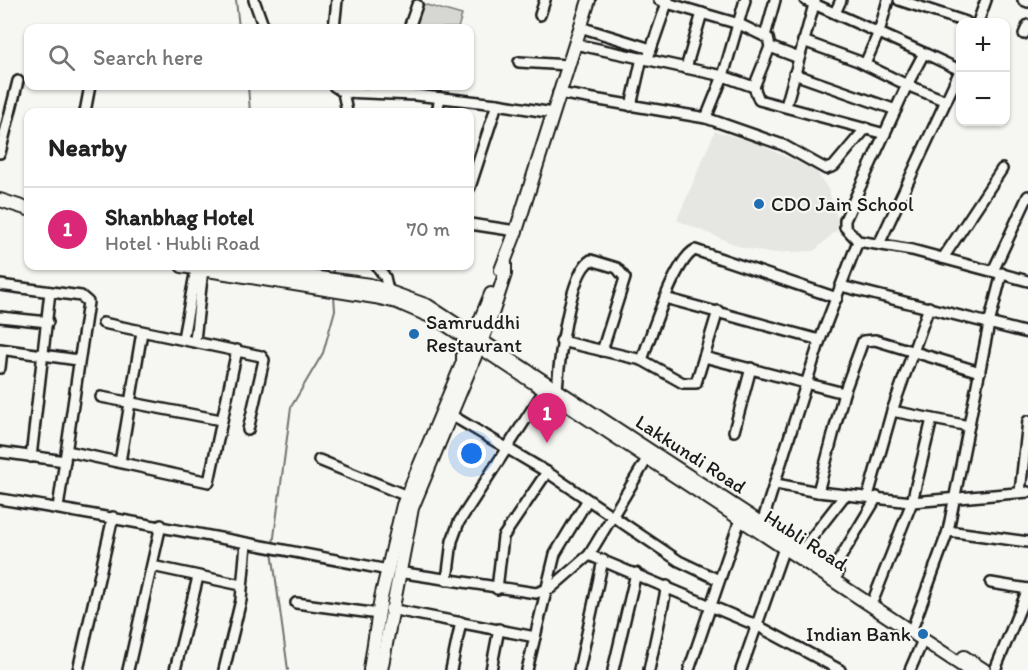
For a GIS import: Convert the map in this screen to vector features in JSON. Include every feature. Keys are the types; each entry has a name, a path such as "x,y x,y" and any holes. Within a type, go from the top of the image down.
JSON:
{"main road":[{"path":"370,670 385,611 407,496 486,318 589,0"},
{"path":"0,200 24,208"},
{"path":"0,208 24,217"},
{"path":"209,270 307,280 372,291 388,290 428,306 454,326 467,364 451,415 412,508 393,571"},
{"path":"292,270 307,280"},
{"name":"Hubli Road","path":"372,291 454,326 544,391 969,670"},
{"path":"454,326 486,318"},
{"path":"467,364 496,355 486,318"},
{"name":"Lakkundi Road","path":"496,355 557,389 984,670"},
{"path":"381,670 385,611"}],"street":[{"path":"254,0 263,24"},
{"path":"334,24 337,0"},
{"path":"540,15 545,0"},
{"path":"706,118 723,76 745,0"},
{"path":"765,36 775,0"},
{"path":"835,13 841,0"},
{"path":"866,64 879,32 888,0"},
{"path":"899,0 930,4 958,18"},
{"path":"979,18 986,0"},
{"path":"1023,0 1028,2"},
{"path":"631,106 644,59 651,50 664,1 739,24 765,36 771,47 799,58"},
{"path":"786,106 804,40 811,1 956,68"},
{"path":"410,24 417,5"},
{"path":"686,68 702,13"},
{"path":"580,27 651,50"},
{"path":"804,40 866,64 907,85 946,101"},
{"path":"575,44 723,76 754,87"},
{"path":"771,47 754,87 759,100 885,134"},
{"path":"924,53 844,223 858,241 943,258 1028,281"},
{"path":"519,62 568,65"},
{"path":"879,244 959,72"},
{"path":"795,74 896,110"},
{"path":"0,153 3,128 18,81"},
{"path":"86,108 89,90"},
{"path":"340,90 343,92 393,90 553,113"},
{"path":"343,92 346,108"},
{"path":"558,93 706,118 783,145 826,169 834,166 866,128"},
{"path":"438,108 440,98"},
{"path":"474,164 497,104"},
{"path":"943,258 1002,169"},
{"path":"914,624 948,531 980,372 997,272 1028,196"},
{"path":"474,225 516,231"},
{"path":"762,523 820,340 858,241"},
{"path":"642,360 665,298 686,257 695,250 837,298"},
{"path":"557,389 561,341 581,269 591,260 617,268 625,278 602,351"},
{"path":"183,338 199,270"},
{"path":"195,340 199,270"},
{"path":"381,270 388,290"},
{"path":"0,285 81,296 87,300 58,508"},
{"path":"842,286 1028,333"},
{"path":"31,457 50,292"},
{"path":"665,298 820,340"},
{"path":"833,570 873,496 892,411 929,307"},
{"path":"561,341 642,360 690,385 696,383 718,311"},
{"path":"0,317 48,322"},
{"path":"103,323 257,354 264,360 248,430"},
{"path":"120,462 142,332"},
{"path":"818,492 844,393 862,341 875,340 980,372"},
{"path":"0,368 1,350 78,360"},
{"path":"0,452 31,457 66,456 120,462 209,482 237,350"},
{"path":"704,357 844,393"},
{"path":"734,431 751,368"},
{"path":"447,580 454,532 505,448 544,391"},
{"path":"101,397 221,420"},
{"path":"892,411 969,426"},
{"path":"451,415 547,472 610,517 679,561 719,580"},
{"path":"874,597 912,502 932,419"},
{"path":"776,484 818,492 873,496 912,502 1024,492 1028,421"},
{"path":"0,499 161,525 246,544 393,571 497,589 536,593 544,591 589,555 647,459"},
{"path":"319,460 407,496"},
{"path":"497,589 503,537 547,472"},
{"path":"802,550 845,495"},
{"path":"527,670 544,591 558,546 587,501"},
{"path":"78,670 113,517"},
{"path":"689,670 740,520"},
{"path":"128,670 161,525"},
{"path":"948,531 1028,542"},
{"path":"224,670 241,600 246,544"},
{"path":"741,670 784,548"},
{"path":"589,555 758,626 840,670"},
{"path":"579,670 603,560"},
{"path":"152,566 241,585"},
{"path":"613,670 636,573"},
{"path":"175,670 198,577"},
{"path":"991,584 1028,589 994,670"},
{"path":"649,670 667,586"},
{"path":"296,603 385,611 461,622 535,637"},
{"path":"451,670 461,622"},
{"path":"491,670 499,629"},
{"path":"910,670 923,640"}],"shaded area":[{"path":"423,4 462,15 459,24 416,24"},
{"name":"CDO Jain School","path":"715,131 756,143 816,171 829,191 840,227 814,251 768,253 741,247 677,220"}],"waterway":[{"path":"236,0 239,24"},
{"path":"248,90 250,108"},
{"path":"333,270 333,275"},
{"path":"273,545 291,407 323,353 335,310 334,296"},
{"path":"272,551 288,670"}],"place":[{"name":"CDO Jain School","path":"759,204"},
{"name":"Samruddhi Restaurant","path":"414,334"},
{"name":"Shanbhag Hotel","path":"547,443"},
{"name":"Indian Bank","path":"923,634"}]}
